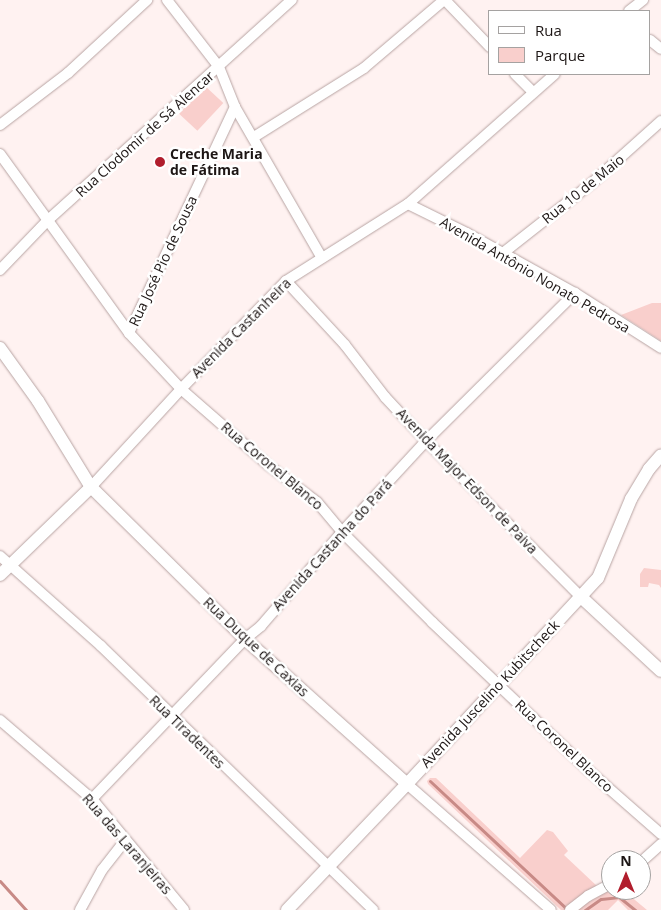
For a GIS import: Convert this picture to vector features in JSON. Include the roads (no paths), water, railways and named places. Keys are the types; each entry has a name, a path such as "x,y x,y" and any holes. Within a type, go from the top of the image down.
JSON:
{"street":[{"path":"0,125 68,73 148,0"},
{"path":"167,0 218,67 236,107 322,258"},
{"name":"Rua Clodomir de Sá Alencar","path":"0,270 47,221 292,0"},
{"path":"254,137 364,68 444,0 488,45"},
{"path":"630,10 643,0"},
{"path":"651,41 661,49"},
{"path":"516,75 533,92"},
{"name":"Avenida Castanheira","path":"0,575 91,487 181,388 286,281 408,204 554,75"},
{"name":"Rua José Pio de Sousa","path":"130,333 236,107"},
{"name":"Rua 10 de Maio","path":"503,254 592,183 661,121"},
{"name":"Rua Coronel Blanco","path":"0,154 130,333 181,388 268,465 317,502 342,532 498,685 588,770 661,834"},
{"name":"Avenida Antônio Nonato Pedrosa","path":"408,204 575,293 661,348"},
{"name":"Avenida Major Edson de Paiva","path":"286,281 345,345 385,397 426,441 580,596 661,671"},
{"name":"Avenida Castanha do Pará","path":"92,800 245,639 261,626 342,532 426,441 575,293"},
{"name":"Rua Duque de Caxias","path":"0,348 38,401 91,487 245,639 551,910"},
{"name":"Avenida Juscelino Kubitscheck","path":"287,910 598,578 631,499 649,469 661,455"},
{"name":"Rua Tiradentes","path":"0,556 101,646 171,717 373,910"},
{"name":"Rua das Laranjeiras","path":"0,720 92,800 184,910"},
{"path":"80,910 102,870 125,841"},
{"path":"651,853 661,844"},
{"path":"570,910 588,896 601,889"}],"waterway":[{"path":"430,781 568,910"},
{"path":"0,881 26,910"},
{"path":"585,910 601,899 619,897 635,910"}],"place":[{"name":"Creche Maria de Fátima","path":"160,162"}]}
